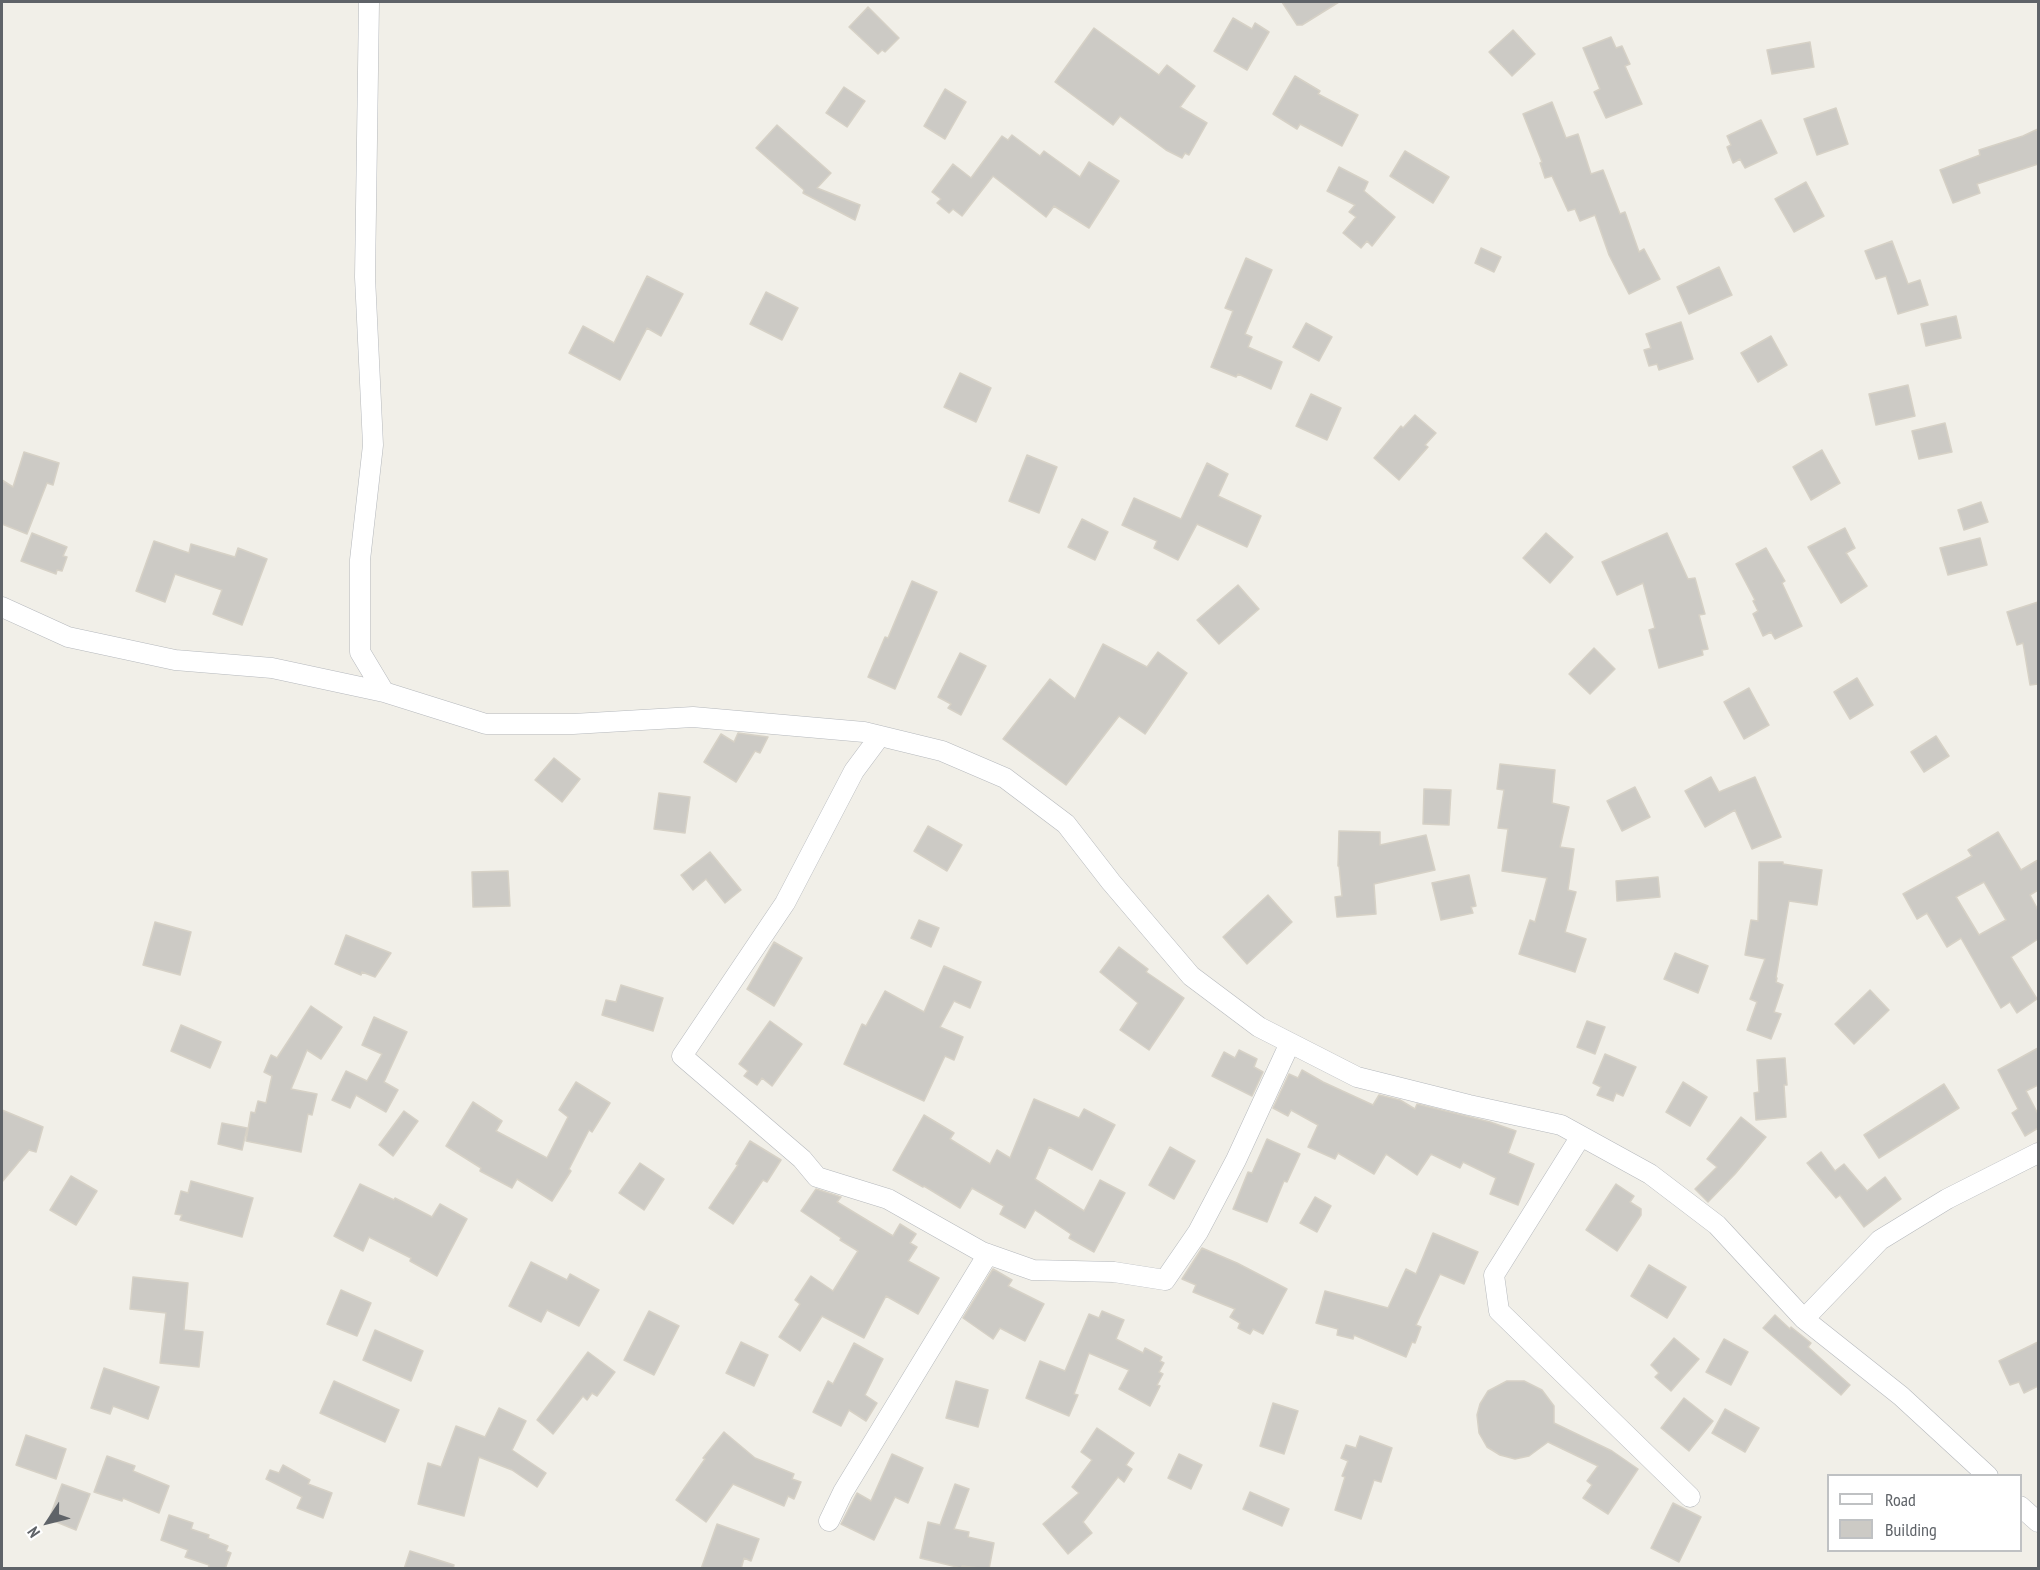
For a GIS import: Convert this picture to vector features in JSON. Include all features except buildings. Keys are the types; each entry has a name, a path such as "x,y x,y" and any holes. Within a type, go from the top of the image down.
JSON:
{"street":[{"path":"369,2 365,277 373,445 360,560 360,652 384,692"},
{"path":"2,607 68,637 175,660 272,668 384,692 486,724 573,724 693,717 864,732 942,751 1005,778 1066,824 1111,882 1191,976 1259,1027 1357,1077 1561,1125 1650,1174 1717,1225 1804,1319 1901,1396 1986,1474"},
{"path":"880,736 854,771 785,903 682,1056 802,1159 817,1177 888,1199 988,1254 1033,1270 1114,1272 1165,1280 1198,1232 1231,1170 1290,1043"},
{"path":"1581,1136 1494,1275 1498,1311 1690,1497"},
{"path":"1804,1319 1880,1240 1947,1198 2038,1153"},
{"path":"829,1521 843,1492 988,1254"},
{"path":"2022,1508 2038,1522"}]}
